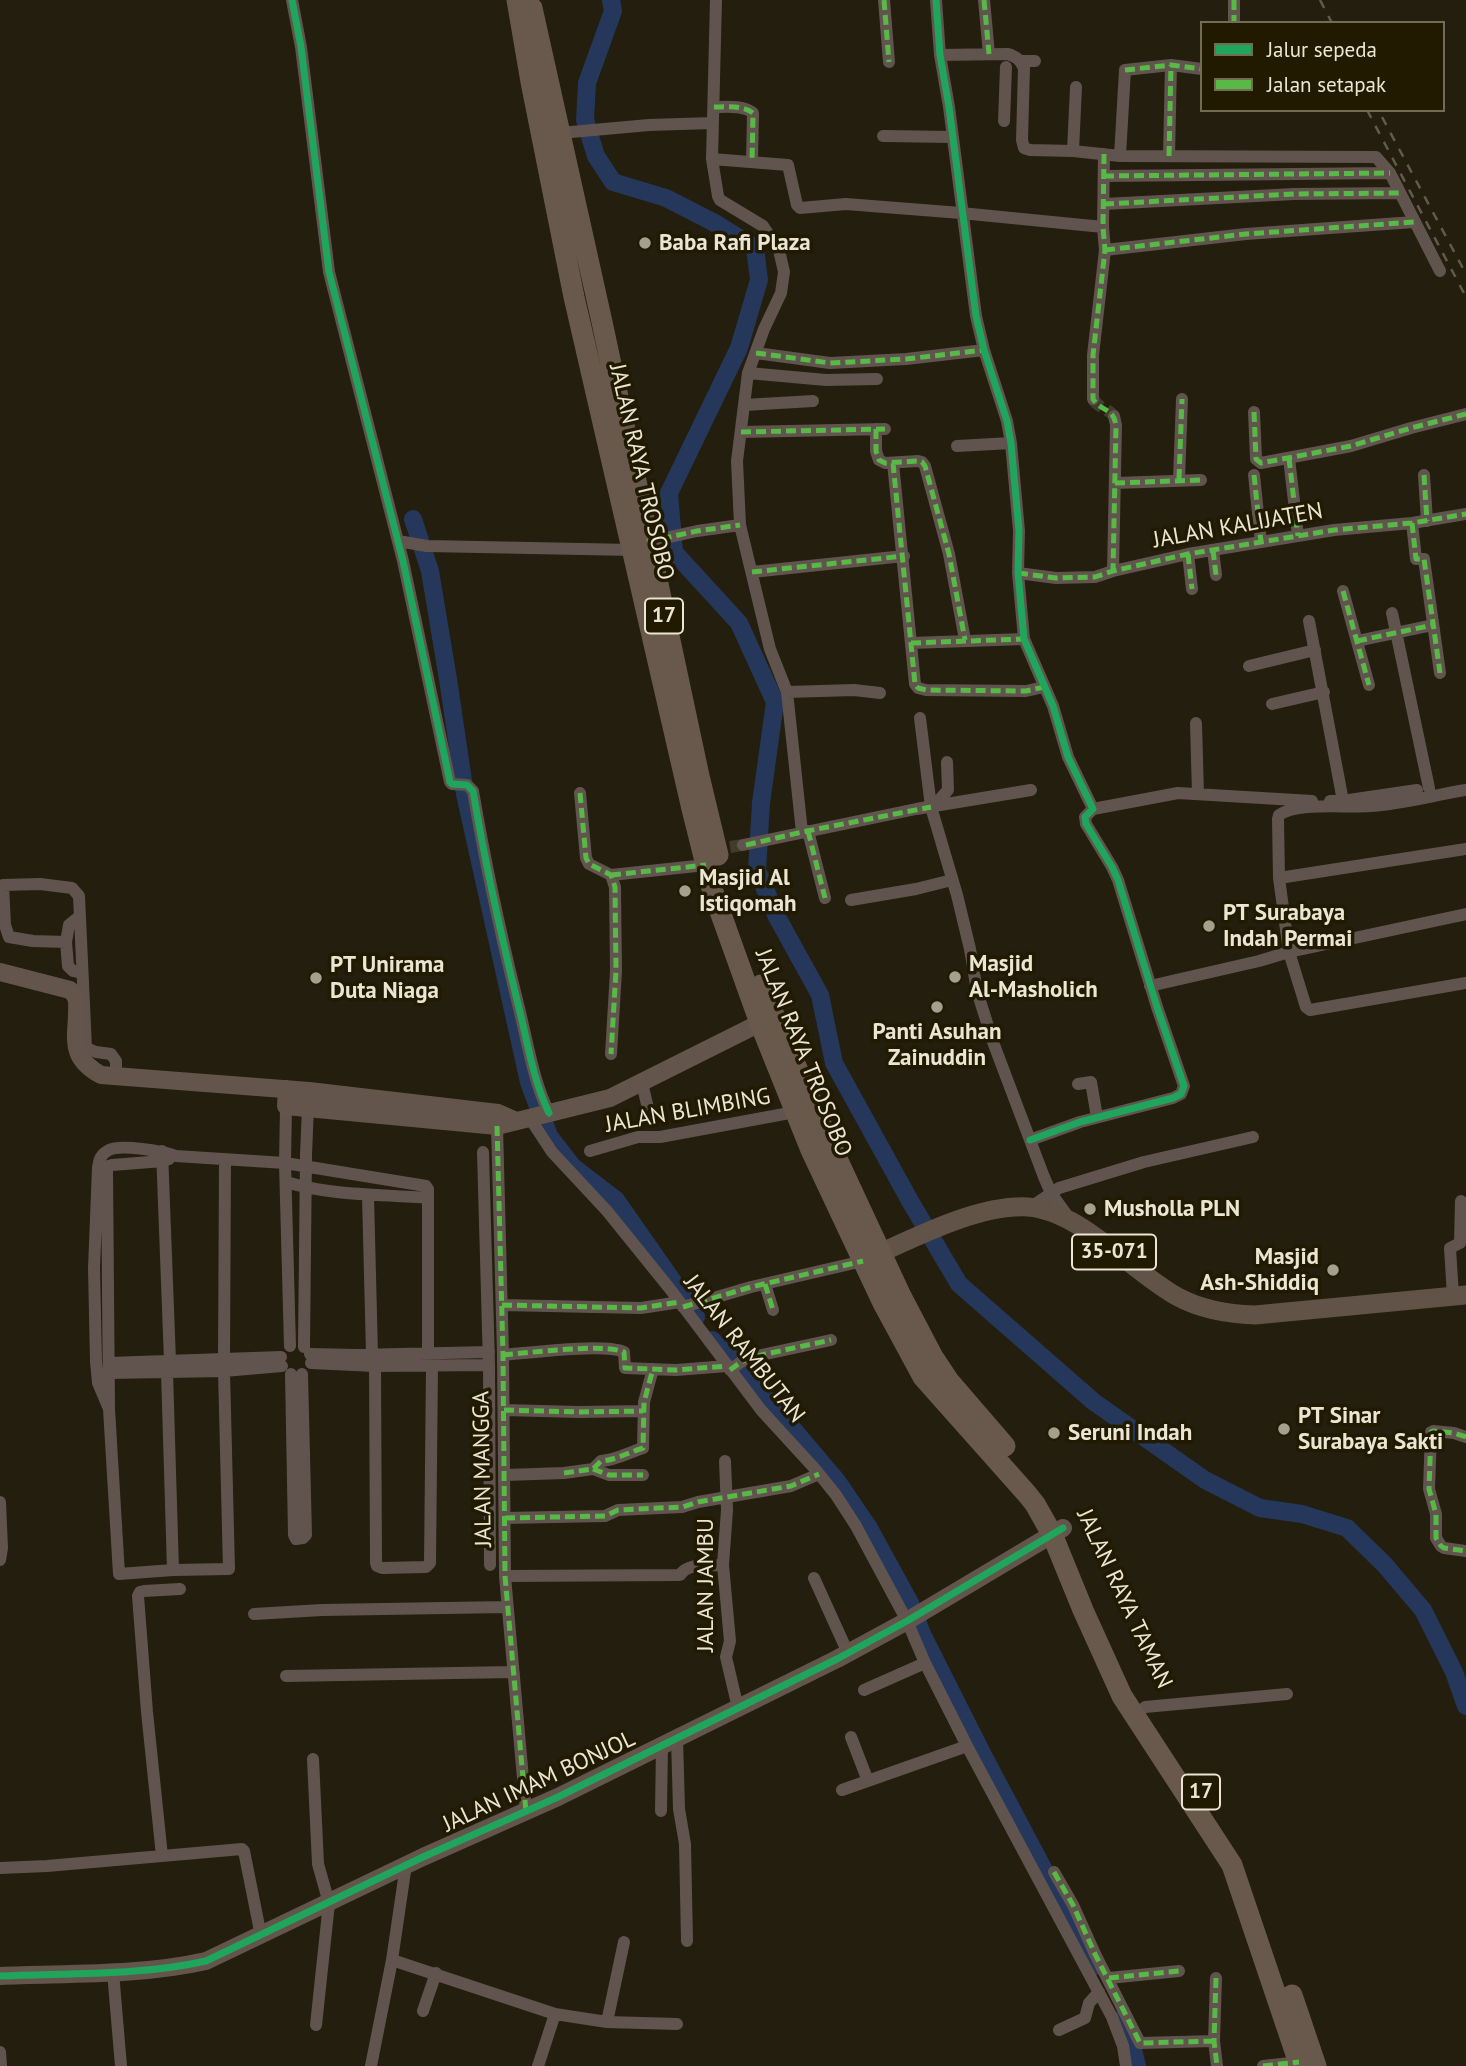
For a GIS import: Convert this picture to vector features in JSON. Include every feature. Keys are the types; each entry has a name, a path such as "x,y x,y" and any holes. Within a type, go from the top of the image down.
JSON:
{"highway":[{"name":"JALAN RAYA TROSOBO","path":"517,0 531,82 647,544 728,850 734,909 771,1012 824,1130 872,1257"},
{"name":"JALAN RAYA TROSOBO","path":"531,0 566,133 582,286"},
{"name":"JALAN RAYA TROSOBO","path":"728,850 726,931 795,1112 872,1257"},
{"name":"JALAN RAYA TAMAN","path":"872,1257 902,1340 923,1377 1058,1531 1145,1707 1225,1827 1248,1868 1305,2065"},
{"name":"JALAN RAYA TAMAN","path":"1058,1531 1088,1621 1122,1696 1232,1865 1305,2065"}],"main road":[{"name":"35-071","path":"872,1257 942,1226 999,1209 1031,1207 1071,1221 1176,1296 1210,1310 1255,1315 1459,1295"}],"street":[{"path":"292,0 329,272 398,541 421,546 608,551 740,525"},
{"path":"716,0 712,159 720,200 762,226 779,250 784,272 781,293 748,373 737,461 740,525 769,649 788,697 805,831 825,898"},
{"path":"884,0 889,62"},
{"path":"936,0 940,55 976,316 1011,443 1019,531 1018,573 1024,639 1048,696 1068,757 1093,809"},
{"path":"984,0 994,54 1006,67 1024,77"},
{"path":"1234,0 1234,21"},
{"path":"940,55 1008,54 1020,61 1024,68 1022,140 1024,148 1030,150 1120,156 1376,157 1390,173 1440,271"},
{"path":"1020,61 1035,61"},
{"path":"1169,156 1171,65"},
{"path":"1120,156 1125,70 1171,65 1200,69"},
{"path":"1004,121 1006,67"},
{"path":"1073,151 1076,88"},
{"path":"713,107 736,107 753,113 752,162"},
{"path":"566,133 649,125 712,123"},
{"path":"883,136 953,137"},
{"path":"1093,399 1093,355 1105,250 1104,154"},
{"path":"712,159 788,165 800,208 846,204 1103,227"},
{"path":"1104,176 1390,173"},
{"path":"1104,204 1294,194 1401,193"},
{"path":"1105,250 1246,234 1414,222"},
{"path":"756,353 830,363 906,359 984,350"},
{"path":"748,373 826,380 877,379"},
{"path":"1179,479 1182,399"},
{"path":"744,405 813,401"},
{"path":"1254,412 1257,461 1261,463 1351,446 1466,414"},
{"path":"1113,571 1114,416"},
{"path":"741,432 881,429 877,458 882,463 922,462 949,554 965,640"},
{"path":"957,446 1011,443"},
{"path":"1289,458 1298,536"},
{"path":"893,463 915,684 922,690 1026,691 1048,696"},
{"path":"1254,475 1261,542"},
{"path":"1424,475 1427,521"},
{"path":"1115,482 1200,480"},
{"name":"JALAN KALIJATEN","path":"1018,573 1056,578 1100,576 1188,554 1334,530 1412,523 1466,514"},
{"path":"1412,523 1416,559 1424,559 1440,673"},
{"name":"JALAN RAMBUTAN","path":"398,541 450,782 474,791 499,929 543,1100 536,1116 552,1152 607,1211 686,1304 733,1366 761,1410 819,1474 856,1526 914,1616 925,1662 967,1746 1080,1939"},
{"path":"1213,550 1216,575"},
{"path":"1188,554 1192,589"},
{"path":"752,572 904,556"},
{"path":"1343,591 1369,685"},
{"path":"1392,613 1429,788"},
{"path":"1309,621 1343,801"},
{"path":"1357,641 1433,625"},
{"path":"911,643 1024,639"},
{"path":"1249,666 1315,650"},
{"path":"788,697 854,690 880,693"},
{"path":"1272,704 1324,692"},
{"path":"920,719 932,807 970,949 976,991 1051,1193 1071,1221"},
{"path":"1196,723 1198,794"},
{"path":"932,807 947,790 947,762"},
{"path":"1030,1140 1097,1117 1173,1098 1183,1090 1183,1079 1150,986 1118,880 1086,824 1085,817 1093,809 1171,794 1311,802 1343,801 1466,781"},
{"path":"580,793 586,858 589,864 611,875 805,831 1031,790"},
{"path":"1466,790 1371,806 1285,811 1278,819 1279,878 1289,952 1304,1003 1310,1010 1466,983"},
{"path":"1279,878 1466,849"},
{"path":"611,875 615,887 616,971 611,1054"},
{"path":"851,900 952,880"},
{"path":"66,942 9,937 5,925 3,885 40,884 72,888 79,896 86,1048 111,1054 116,1061 116,1076"},
{"path":"1150,986 1289,952 1466,914"},
{"path":"79,917 69,925 66,942 68,966 72,971 82,973"},
{"path":"0,972 71,990 76,1001 76,1041 81,1059 101,1075 309,1099 467,1104 498,1113 536,1116"},
{"path":"309,1099 497,1126 610,1098 760,1023"},
{"path":"1078,1084 1091,1082 1097,1117"},
{"path":"642,1083 651,1121"},
{"path":"286,1097 290,1346"},
{"path":"106,1375 168,1367 309,1367 306,1167 309,1099"},
{"name":"JALAN BLIMBING","path":"590,1152 638,1137 660,1137 795,1112"},
{"name":"JALAN MANGGA","path":"497,1126 505,1576 526,1812"},
{"path":"1031,1207 1059,1188 1144,1163 1253,1138"},
{"path":"483,1152 489,1358 490,1565"},
{"path":"102,1168 162,1156 176,1156 285,1163 426,1186 429,1352"},
{"path":"162,1156 173,1570"},
{"path":"102,1168 106,1375 118,1574 227,1570 230,1567 224,1366 225,1160"},
{"path":"102,1168 94,1268 106,1375"},
{"path":"286,1182 306,1188 368,1196 428,1198"},
{"path":"368,1196 374,1360 376,1563 382,1568 426,1567 430,1563 432,1366"},
{"path":"1459,1295 1450,1250 1460,1243 1461,1201"},
{"path":"502,1305 641,1308 686,1304 872,1257"},
{"path":"765,1284 773,1310"},
{"path":"503,1355 619,1350 624,1352 625,1368 689,1370 733,1366 752,1357 831,1340"},
{"path":"289,1368 296,1539 306,1535 289,1368 283,1352 290,1346 299,1345 308,1354 432,1366 489,1358"},
{"path":"374,1360 429,1352 489,1358"},
{"path":"593,1469 601,1461 615,1460 627,1452 643,1448 643,1411 653,1369"},
{"path":"504,1410 643,1411"},
{"path":"1466,1437 1450,1432 1431,1432 1429,1489 1436,1514 1436,1538 1444,1548 1466,1551"},
{"name":"JALAN JAMBU","path":"725,1461 727,1498 723,1565 730,1641 726,1657 738,1708"},
{"path":"505,1475 593,1469 609,1475 643,1475"},
{"path":"505,1518 605,1517 618,1510 687,1507 698,1502 791,1486 819,1474"},
{"path":"0,1502 0,1560"},
{"name":"JALAN IMAM BONJOL","path":"0,1976 113,1972 185,1966 206,1961 406,1865 526,1812 848,1653 1058,1531"},
{"path":"505,1576 680,1575 690,1567 723,1565"},
{"path":"814,1578 848,1653"},
{"path":"162,1856 138,1596 144,1591 180,1589"},
{"path":"254,1614 322,1610 507,1607"},
{"path":"864,1690 925,1662"},
{"path":"286,1676 513,1672"},
{"path":"1145,1707 1287,1694"},
{"path":"852,1737 868,1781"},
{"path":"661,1811 670,1742"},
{"path":"670,1742 685,1844 687,1941"},
{"path":"842,1790 967,1746"},
{"path":"313,1759 318,1864 329,1903 316,2025"},
{"path":"0,1868 239,1848 244,1851 261,1936"},
{"path":"371,2066 392,1960 406,1865"},
{"path":"1054,1872 1073,1905 1080,1939 1099,1992 1119,2033 1126,2066"},
{"path":"1080,1939 1109,1978 1140,2043 1214,2042"},
{"path":"607,2022 624,1942"},
{"path":"392,1960 555,2014 607,2022 677,2025"},
{"path":"1109,1978 1179,1971"},
{"path":"113,1972 121,2066"},
{"path":"423,2011 436,1973"},
{"path":"1216,1978 1214,2042 1217,2066"},
{"path":"1059,2030 1085,2018 1089,2003 1099,1992"},
{"path":"538,2066 555,2014"},
{"path":"0,2052 1,2066"},
{"path":"1263,2066 1305,2065"}],"waterway":[{"path":"611,0 613,11 587,83 585,120 596,156 613,182 666,198 755,248 759,280 739,348 669,493 674,552 739,623 775,702 761,803 757,870 777,917 820,995 834,1063 959,1284 1094,1402 1205,1480 1260,1508 1302,1514 1347,1528 1384,1564 1423,1610 1454,1672 1466,1706"},
{"path":"413,519 430,571 465,794 529,1082 549,1136 573,1167 616,1200 696,1317"},
{"path":"712,1340 742,1369 837,1481 869,1528 910,1603 922,1634 984,1757 1095,1966"},
{"path":"1123,2018 1137,2066"}],"tunnel":[{"path":"1093,399 1114,416"},
{"path":"730,847 743,845"}],"railway":[{"path":"1320,0 1331,21"},
{"path":"1368,112 1466,297"},
{"path":"1382,117 1466,274"}],"marked path":[{"path":"884,0 889,62"},
{"path":"984,0 989,54"},
{"path":"1234,0 1234,21"},
{"path":"1125,70 1171,65 1200,69"},
{"path":"1169,156 1171,65"},
{"path":"714,107 739,108 753,113 752,162"},
{"path":"1104,154 1105,250 1093,355 1093,399 1110,412 1116,425 1113,571"},
{"path":"1104,176 1390,173"},
{"path":"1104,204 1294,194 1400,193"},
{"path":"1105,250 1246,234 1414,222"},
{"path":"756,353 830,363 906,359 984,350"},
{"path":"1179,479 1182,399"},
{"path":"1254,412 1256,459 1261,463 1351,446 1466,414"},
{"path":"876,429 876,451 879,460 885,463 918,461 925,466 949,554 965,640"},
{"path":"741,432 885,429"},
{"path":"1289,458 1298,536"},
{"path":"893,463 915,684 926,690 1026,691 1044,687"},
{"path":"1254,475 1261,542"},
{"path":"1424,475 1427,521"},
{"path":"1115,483 1201,480"},
{"path":"1018,573 1056,578 1095,577 1188,554 1334,530 1412,523 1466,514"},
{"path":"1412,523 1416,559 1424,559 1440,673"},
{"path":"647,542 740,525"},
{"path":"1213,550 1216,575"},
{"path":"1188,554 1192,589"},
{"path":"752,572 904,556"},
{"path":"1343,591 1369,685"},
{"path":"1357,641 1433,625"},
{"path":"911,643 1024,639"},
{"path":"580,793 586,858 589,864 611,875 615,887 616,971 611,1054"},
{"path":"746,845 931,807"},
{"path":"808,831 825,898"},
{"path":"611,875 706,865"},
{"path":"497,1126 505,1576 526,1812"},
{"path":"683,1307 751,1287 863,1261"},
{"path":"765,1284 773,1310"},
{"path":"502,1305 641,1308 680,1302"},
{"path":"730,1370 752,1357 831,1340"},
{"path":"503,1355 600,1348 624,1352 625,1368 676,1370 727,1366"},
{"path":"564,1473 593,1469 601,1461 643,1448 644,1402 653,1369"},
{"path":"504,1410 643,1411"},
{"path":"1466,1437 1454,1433 1431,1432 1429,1489 1436,1514 1436,1538 1444,1548 1466,1551"},
{"path":"593,1469 609,1475 643,1475"},
{"path":"505,1518 605,1516 618,1510 682,1507 791,1486 819,1474"},
{"path":"1054,1872 1073,1905 1140,2043 1214,2041"},
{"path":"1109,1978 1179,1971"},
{"path":"1216,1978 1214,2041 1217,2066"},
{"path":"1263,2066 1299,2062"}],"cycle path":[{"path":"292,0 301,47 329,272 403,561 450,782 467,785 473,791 493,896 530,1058 549,1113"},
{"path":"936,0 940,55 976,316 1011,443 1019,531 1018,573 1024,639 1053,706 1068,757 1093,809 1085,817 1086,824 1118,880 1184,1086 1181,1094 1173,1098 1080,1122 1030,1140"},
{"path":"0,1976 129,1972 206,1961 423,1857 558,1797 837,1659 907,1621 1063,1528"}],"place":[{"name":"Baba Rafi Plaza","path":"645,243"},
{"name":"Masjid Al Istiqomah","path":"685,891"},
{"name":"PT Surabaya Indah Permai","path":"1209,926"},
{"name":"Masjid Al-Masholich","path":"955,977"},
{"name":"PT Unirama Duta Niaga","path":"316,978"},
{"name":"Panti Asuhan Zainuddin","path":"937,1007"},
{"name":"Musholla PLN","path":"1090,1209"},
{"name":"Masjid Ash-Shiddiq","path":"1333,1270"},
{"name":"PT Sinar Surabaya Sakti","path":"1284,1429"},
{"name":"Seruni Indah","path":"1054,1433"}]}
